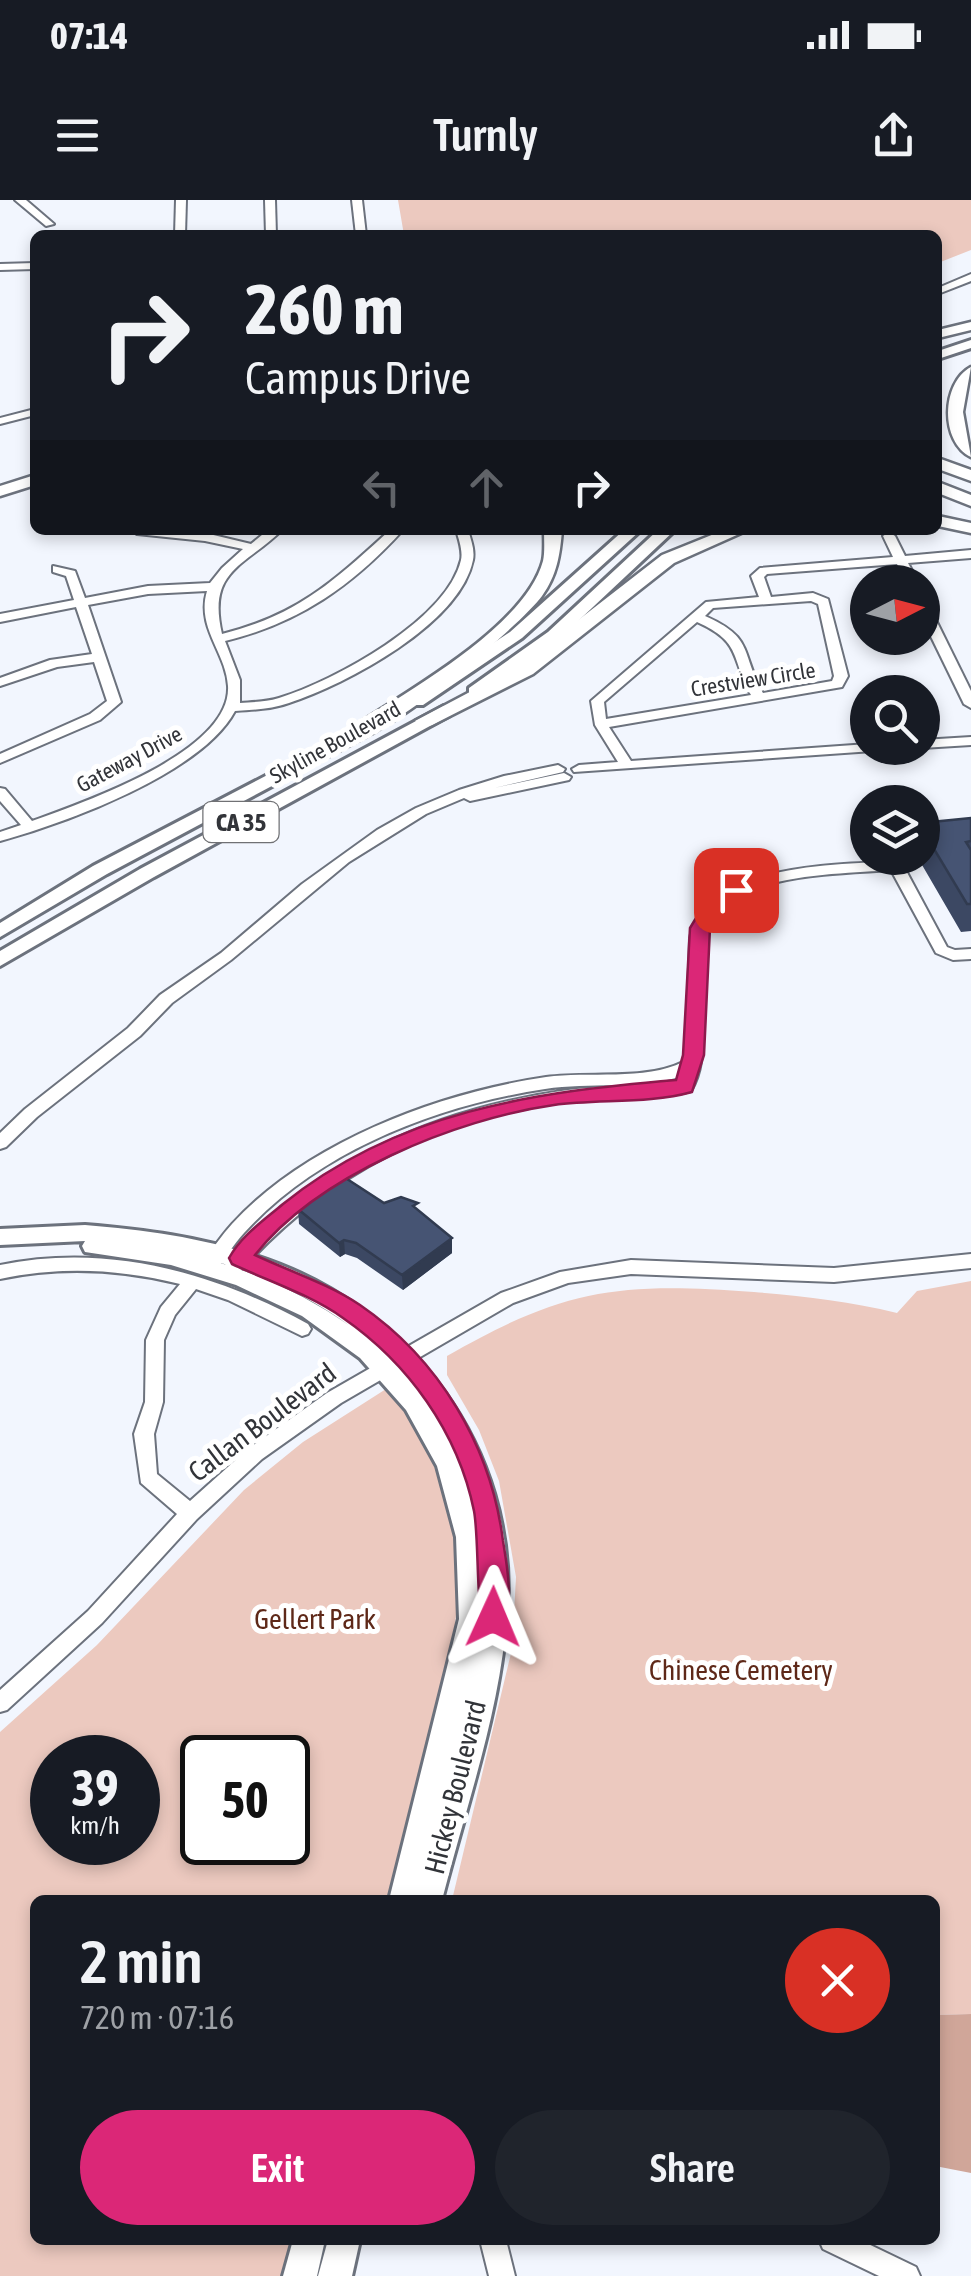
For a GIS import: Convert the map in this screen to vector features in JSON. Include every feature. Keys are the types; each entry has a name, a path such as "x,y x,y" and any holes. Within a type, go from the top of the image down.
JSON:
{"highway":[{"path":"942,336 971,328"},
{"path":"971,372 960,388 954,412 958,433 971,452"},
{"path":"942,464 971,476"},
{"path":"942,476 971,487"},
{"path":"0,490 30,481"},
{"path":"0,500 30,491"},
{"path":"942,491 971,502"},
{"path":"942,521 971,528"},
{"path":"518,615 540,570 535,535"},
{"path":"352,736 472,653 518,615 548,576 554,535"},
{"path":"426,721 526,670 668,560 726,535"}],"main road":[{"path":"942,354 971,344"},
{"name":"Skyline Boulevard","path":"0,931 100,870 352,736 491,654 627,535"},
{"name":"Skyline Boulevard","path":"0,960 146,873 426,721 536,649 661,535"},
{"name":"Hickey Boulevard","path":"0,1238 129,1233 218,1265 309,1307 394,1361 442,1402 466,1448 486,1508 495,1574 487,1659 428,1895"},
{"name":"Hickey Boulevard","path":"0,1251 108,1247 218,1265"},
{"name":"Hickey Boulevard","path":"394,1361 452,1472 468,1522 474,1576 465,1662 405,1895"},
{"path":"300,2276 307,2245"},
{"path":"336,2276 343,2245"}],"street":[{"path":"20,200 49,224"},
{"path":"180,230 181,200"},
{"path":"270,200 271,230"},
{"path":"357,200 360,230"},
{"path":"0,268 30,266"},
{"path":"942,289 971,277"},
{"path":"0,421 30,413"},
{"path":"186,535 253,548"},
{"path":"270,535 227,569 208,600 208,615 236,687 233,707 289,699 386,648 425,621 461,586 472,563 472,546 465,535"},
{"path":"216,639 280,624 308,610 391,535"},
{"path":"889,536 904,565"},
{"path":"766,599 757,576 764,571 971,554"},
{"path":"0,759 95,717 114,702 71,574 57,568"},
{"path":"0,618 82,600 214,588"},
{"name":"Crestview Circle","path":"822,600 841,680 832,686 602,724 595,709 600,698 694,616 719,602 822,600"},
{"path":"694,616 724,630 740,644 760,698"},
{"path":"940,634 964,674 971,704"},
{"path":"0,682 54,663 101,657"},
{"name":"Gateway Drive","path":"0,837 78,809 186,754 220,729 233,707"},
{"path":"602,724 625,763"},
{"path":"940,743 971,741"},
{"path":"579,769 850,749"},
{"path":"0,1143 30,1111 135,1032 168,997 227,956 268,915 376,834 421,810 561,773"},
{"path":"0,792 30,826"},
{"path":"190,1513 148,1476 144,1434 154,1402 155,1340 168,1312 218,1265 302,1199 405,1140 459,1120 535,1101 681,1089 690,1080 694,1055 700,928 716,903 744,888 786,877 896,865 941,950 952,955 971,954"},
{"name":"Callan Boulevard","path":"0,1703 95,1616 190,1513 281,1434 394,1361 506,1298 598,1271 674,1266 834,1275 971,1261"},
{"name":"Hickey Boulevard","path":"0,1272 88,1265 218,1265 247,1299 302,1329"},
{"path":"494,2245 502,2276"},
{"path":"842,2245 907,2276"}],"green space":[{"path":"398,200 971,200 971,250 942,261 942,230 403,230"},
{"name":"Chinese Cemetery","path":"971,1281 971,2014 940,2015 940,1895 453,1895 512,1649 516,1577 499,1481 479,1430 447,1375 447,1356 489,1333 561,1303 629,1290 754,1292 897,1313 917,1291"},
{"name":"Gellert Park","path":"386,1389 427,1446 449,1507 457,1571 454,1637 442,1705 389,1895 30,1895 30,2245 297,2245 288,2276 0,2276 0,1732 97,1645 244,1490 303,1442"}],"shaded area":[{"path":"971,2014 971,2173 940,2167 940,2015"}],"building":[{"path":"971,818 971,841 966,842 971,850 971,904 967,904 940,859 940,821"},
{"path":"344,1177 384,1203 401,1197 418,1203 413,1206 452,1238 402,1275 356,1243 339,1243 298,1209"}],"route":[{"path":"493,1617 495,1574 486,1508 460,1436 435,1392 398,1349 349,1310 281,1274 240,1258 256,1238 316,1190 373,1156 432,1129 551,1098 685,1087 694,1055 700,928 712,907 736,890"}]}
